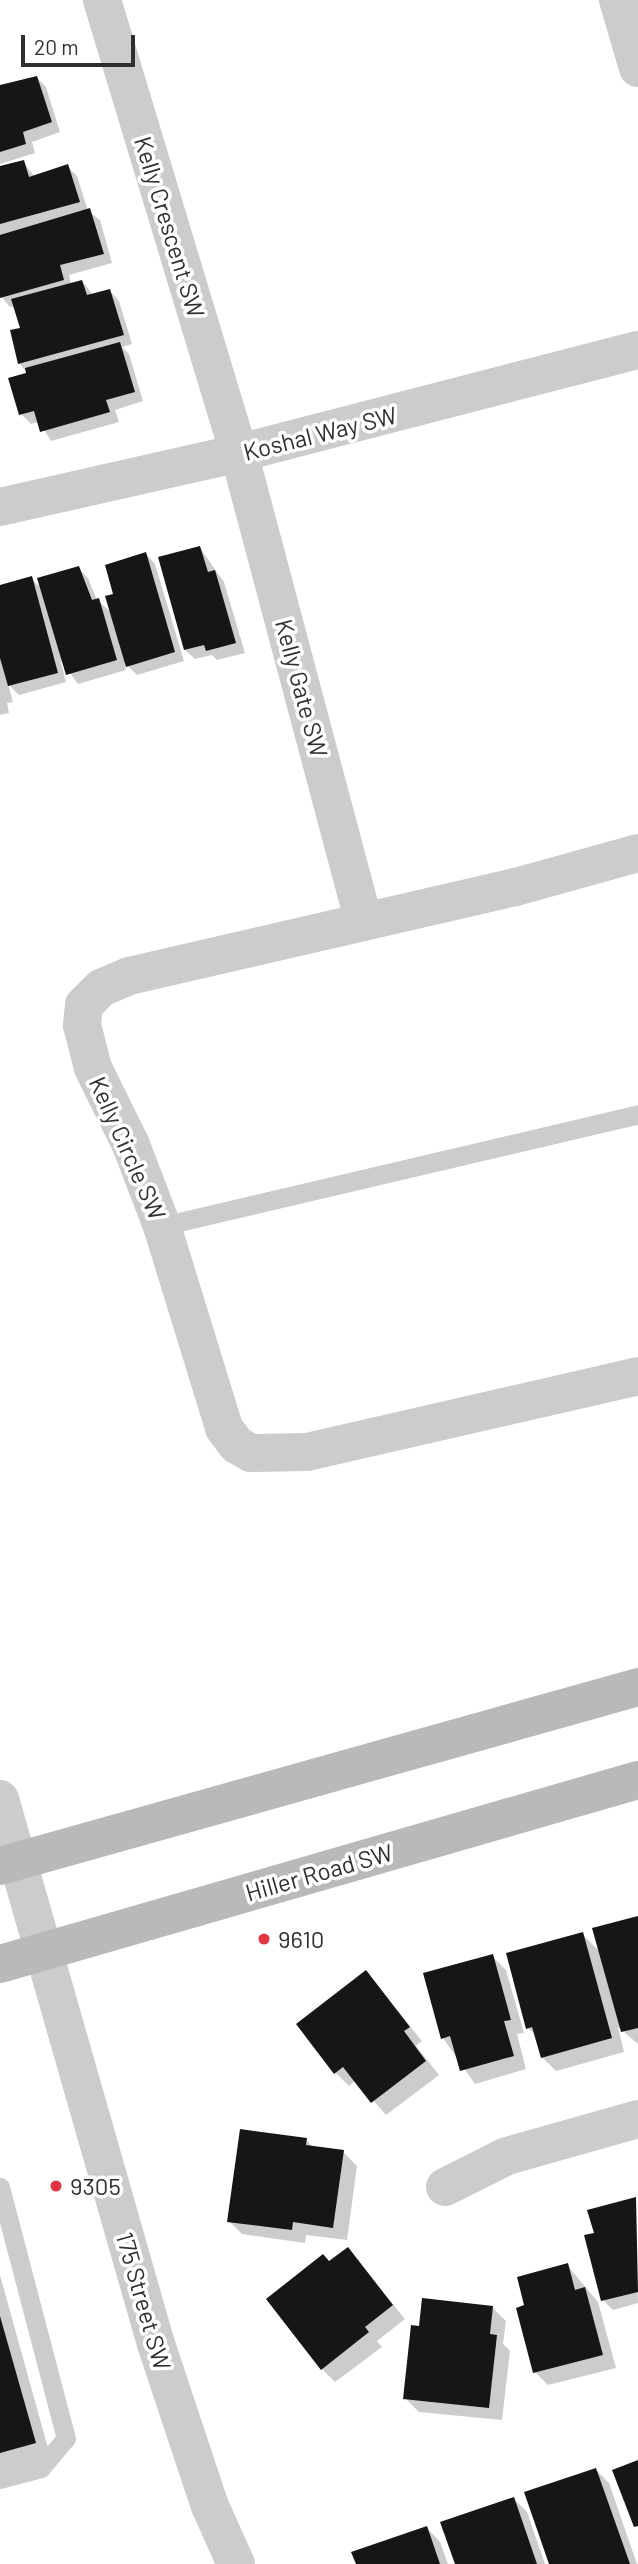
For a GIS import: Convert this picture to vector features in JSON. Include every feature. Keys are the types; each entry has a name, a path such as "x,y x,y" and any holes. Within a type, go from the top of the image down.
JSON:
{"main road":[{"path":"9,1863 638,1687"},
{"name":"Hiller Road SW","path":"0,1964 638,1780"}],"street":[{"name":"Kelly Crescent SW","path":"102,0 239,453"},
{"path":"618,0 638,68"},
{"name":"Koshal Way SW","path":"0,506 239,453 638,350"},
{"name":"Kelly Gate SW","path":"239,453 365,922"},
{"name":"Kelly Circle SW","path":"638,853 365,922 129,976 101,988 85,1005 84,1046 131,1145 162,1226 223,1428 251,1453 307,1452 638,1376"},
{"name":"175 Street SW","path":"0,1799 9,1863 44,1951 156,2344 210,2506 236,2564"},
{"path":"446,2187 507,2157 638,2119"}],"lane":[{"path":"162,1226 638,1114"},
{"path":"0,2187 66,2438 41,2468 0,2479"}],"building":[{"path":"37,76 52,122 23,132 26,144 0,152 0,85"},
{"path":"24,160 29,177 68,164 80,202 0,224 0,166"},
{"path":"90,208 104,254 60,265 64,280 0,298 0,235"},
{"path":"82,280 87,295 110,289 124,335 18,364 10,330 20,328 11,299"},
{"path":"120,342 135,392 106,400 110,412 40,432 34,411 19,415 8,378 26,373 25,368"},
{"path":"200,546 208,572 215,570 236,643 206,651 204,645 184,650 158,557"},
{"path":"146,552 175,652 126,667 105,596 113,594 105,565"},
{"path":"79,566 92,600 99,598 117,660 66,675 37,578"},
{"path":"32,576 58,673 8,686 0,658 0,585"},
{"path":"638,1916 638,2028 621,2032 592,1928"},
{"path":"583,1932 612,2038 541,2058 532,2027 526,2029 506,1953"},
{"path":"493,1954 511,2020 504,2021 514,2056 460,2071 450,2036 441,2039 423,1973"},
{"path":"366,1970 410,2027 404,2031 426,2061 371,2103 343,2067 334,2074 296,2024"},
{"path":"240,2129 307,2138 306,2145 344,2150 333,2228 293,2222 292,2230 227,2222"},
{"path":"636,2197 638,2292 601,2301 584,2235 594,2233 587,2210"},
{"path":"348,2247 393,2305 365,2327 369,2332 321,2370 266,2299 323,2254 329,2261"},
{"path":"568,2263 575,2290 585,2287 603,2355 533,2373 516,2308 524,2305 517,2277"},
{"path":"422,2298 493,2306 490,2334 497,2335 489,2408 403,2399 411,2325 419,2326"},
{"path":"0,2316 36,2443 0,2453"},
{"path":"638,2460 638,2526 634,2527 612,2470"},
{"path":"596,2468 630,2564 549,2564 524,2492"},
{"path":"514,2497 537,2564 455,2564 440,2522"},
{"path":"427,2526 440,2564 356,2564 351,2552"}],"place":[{"name":"9610","path":"264,1939"},
{"name":"9305","path":"56,2186"}]}
